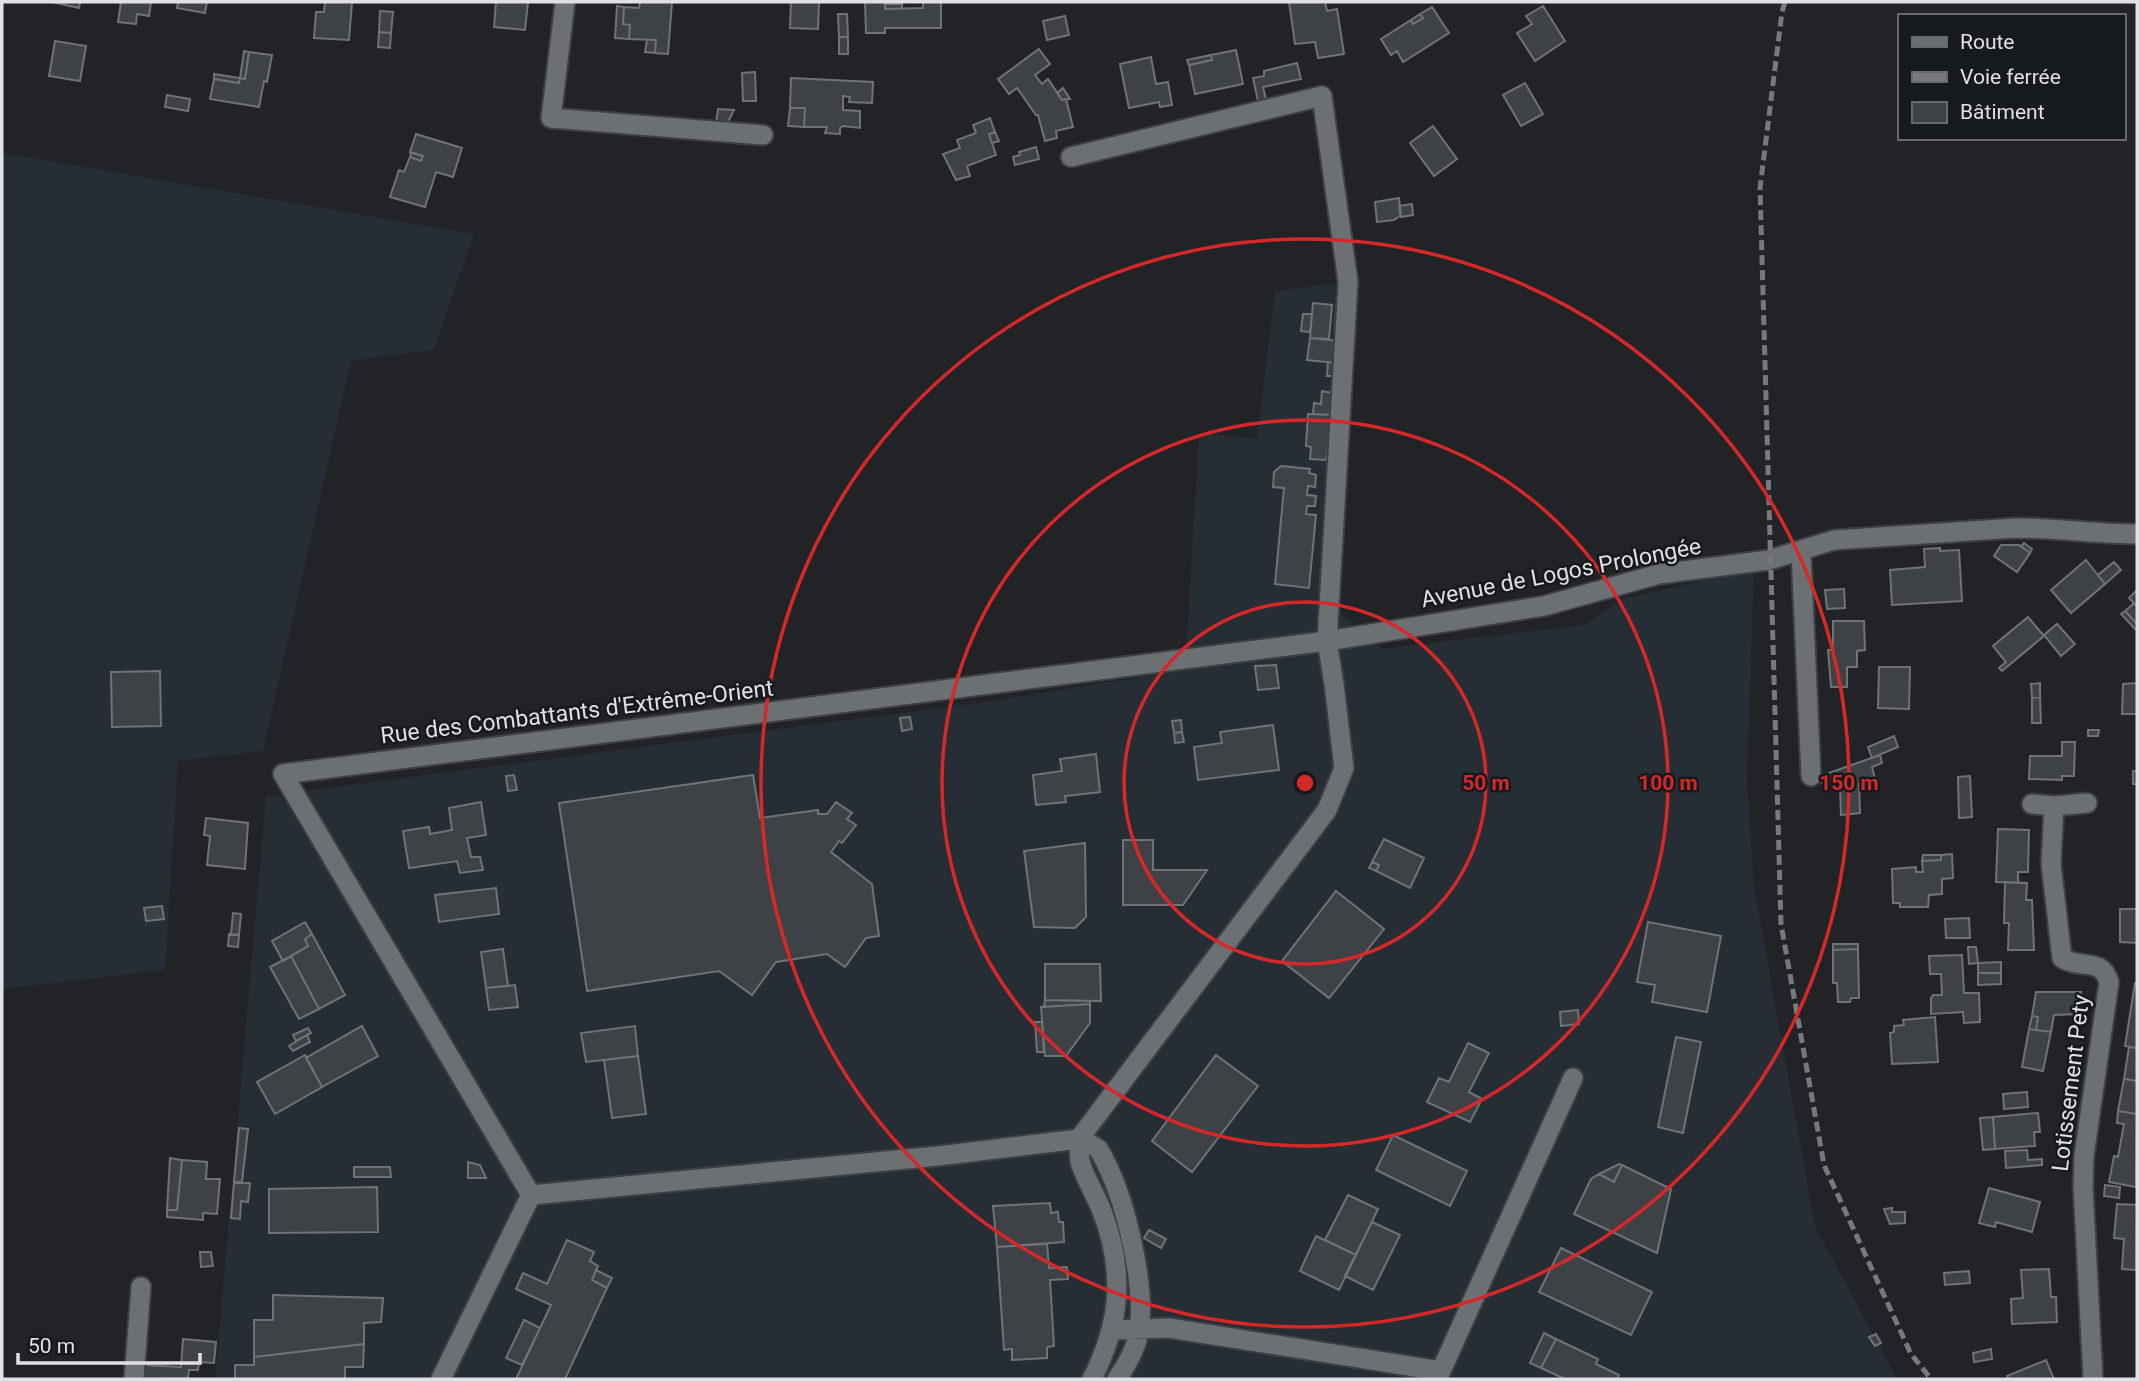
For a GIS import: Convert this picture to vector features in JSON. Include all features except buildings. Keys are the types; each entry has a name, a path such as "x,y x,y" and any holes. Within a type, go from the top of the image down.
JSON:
{"street":[{"path":"565,2 551,118 763,135"},
{"path":"1071,157 1322,96 1348,282 1327,641 1344,768 1327,810 1079,1139 1080,1164 1094,1191 1115,1251 1118,1296 1112,1330 1092,1379"},
{"name":"Avenue de Logos Prolongée","path":"1327,641 1544,606 1659,574 1769,560 1834,540 2016,528 2137,534"},
{"path":"1801,552 1811,776"},
{"name":"Rue des Combattants d'Extrême-Orient","path":"531,1195 283,774 1327,641"},
{"path":"2032,804 2053,806 2087,803"},
{"name":"Lotissement Pety","path":"2053,806 2051,864 2062,958 2069,962 2098,966 2106,973 2109,982 2084,1156 2083,1186 2093,1379"},
{"path":"1112,1330 1169,1328 1441,1371 1573,1078"},
{"path":"441,1379 531,1195 938,1156 1079,1139 1099,1150 1111,1174 1123,1206 1136,1268 1139,1329 1128,1363 1117,1379"},
{"path":"134,1379 141,1287"}],"shaded area":[{"path":"2,153 474,234 434,350 351,361 263,751 178,761 165,970 2,989"},
{"path":"1348,282 1331,604 1381,649 1584,625 1622,599 1754,569 1747,779 1754,886 1815,1226 1897,1379 215,1379 266,796 985,702 1185,670 1199,433 1257,439 1275,291"}],"railway":[{"path":"1785,2 1760,188 1781,924 1824,1165 1911,1354 1931,1379"}]}
